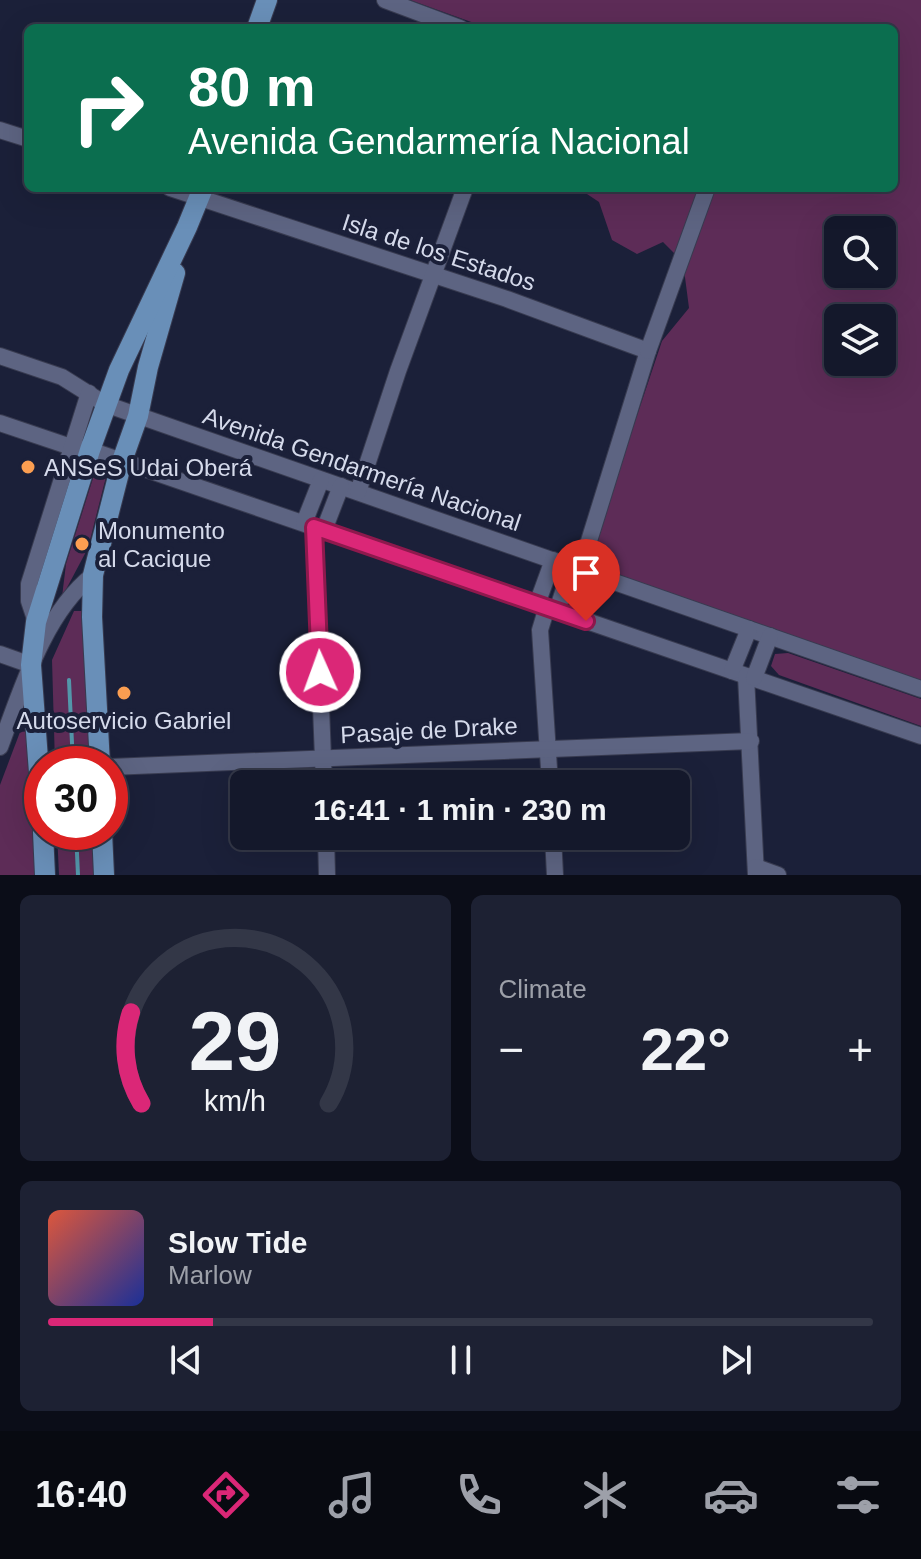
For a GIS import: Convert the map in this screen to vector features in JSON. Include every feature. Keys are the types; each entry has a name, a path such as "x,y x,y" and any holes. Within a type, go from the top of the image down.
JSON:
{"main road":[{"path":"258,24 267,0"},
{"path":"37,746 31,665 36,622 80,448 97,399 138,327 201,193"},
{"path":"99,746 92,617 93,575 187,227"},
{"path":"44,850 45,875"},
{"path":"103,850 104,875"}],"street":[{"path":"385,0 449,24"},
{"path":"0,130 24,138"},
{"path":"358,492 398,371 464,192"},
{"path":"547,607 575,568 706,192"},
{"name":"Isla de los Estados","path":"201,193 434,274 647,358"},
{"name":"Avenida Gendarmería Nacional","path":"0,356 62,377 97,399 138,416 921,689"},
{"path":"0,423 122,461 921,736"},
{"path":"321,480 314,527 323,770"},
{"path":"314,527 341,486"},
{"path":"549,770 540,630 547,607 553,560"},
{"path":"0,747 31,665 64,606 78,586 93,575"},
{"path":"36,622 43,643"},
{"path":"749,629 744,675 751,741 756,871 778,875"},
{"path":"744,675 770,636"},
{"path":"0,654 31,665"},
{"name":"Pasaje de Drake","path":"128,766 751,741"},
{"path":"326,850 327,875"},
{"path":"554,850 555,875"}],"shaded area":[{"path":"410,0 921,0 921,683 584,574 662,341 689,308 683,262 663,242 637,254 612,240 599,202 584,192 898,192 898,24 477,24"},
{"path":"107,473 88,548 62,597 66,564 94,475"},
{"path":"74,611 84,611 83,649 87,662 90,746 54,746 52,660"},
{"path":"788,653 921,699 921,726 779,675 771,666 775,654"},
{"path":"31,731 32,746 24,746 24,850 36,850 37,875 0,875 0,785 20,732"},
{"path":"58,850 94,850 95,875 59,875"}],"waterway":[{"path":"69,680 72,746"},
{"path":"77,850 78,875"}],"place":[{"name":"ANSeS Udai Oberá","path":"28,467"},
{"name":"Monumento al Cacique","path":"82,544"},
{"name":"Autoservicio Gabriel","path":"124,693"}],"route":[{"path":"320,672 314,527 586,621"}]}
